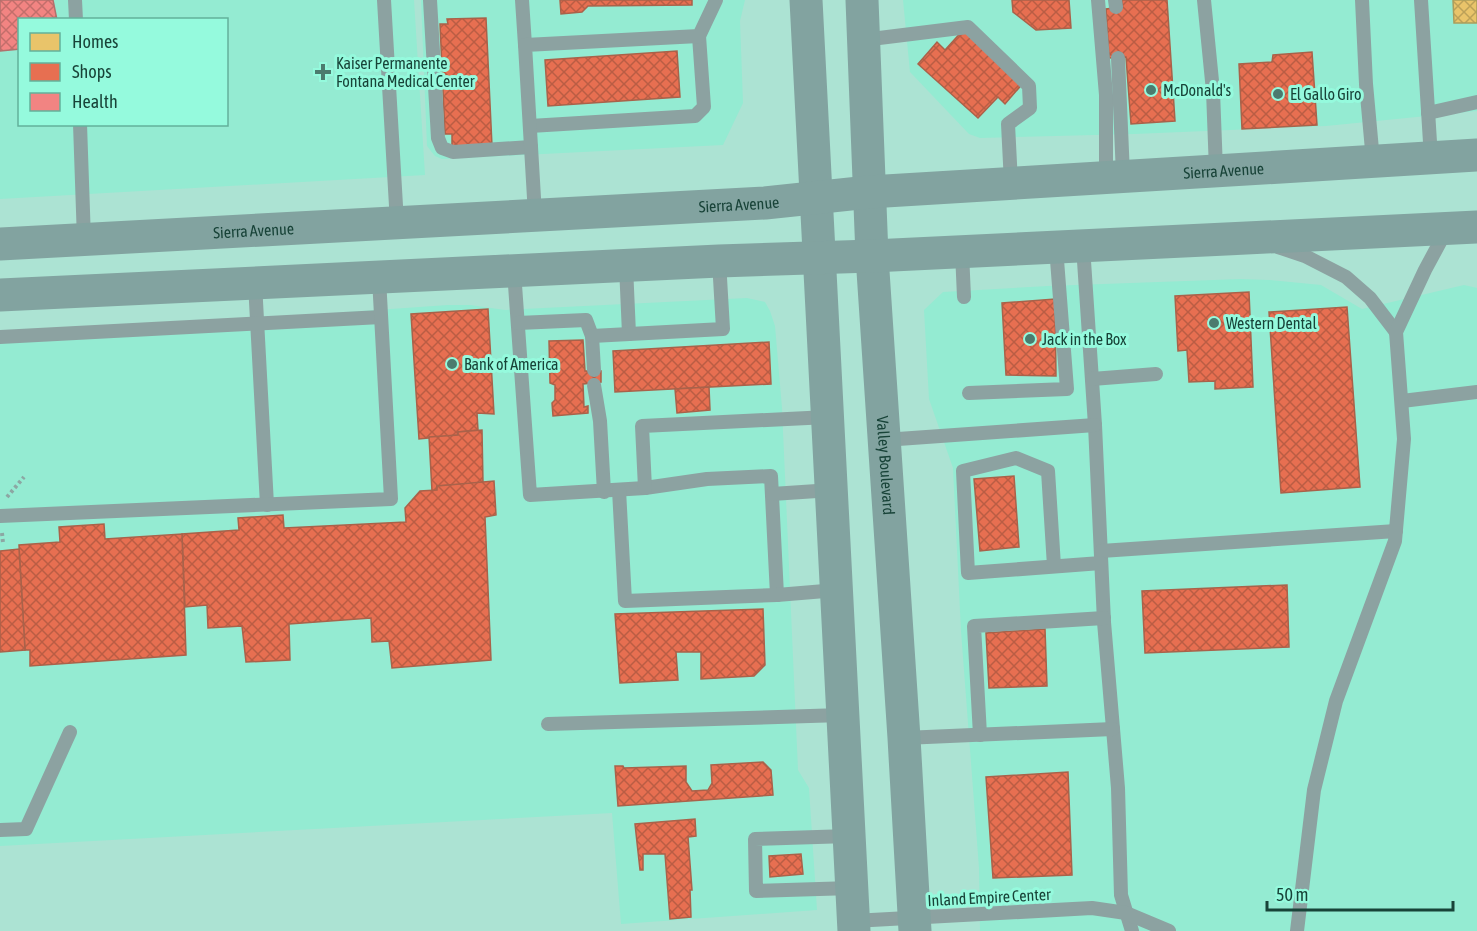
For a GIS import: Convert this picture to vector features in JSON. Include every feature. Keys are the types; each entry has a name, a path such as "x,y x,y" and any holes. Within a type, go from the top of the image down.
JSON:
{"main road":[{"path":"807,0 854,926"},
{"name":"Valley Boulevard","path":"862,0 872,256 915,924"},
{"name":"Sierra Avenue","path":"0,244 765,203 869,192 1477,155"},
{"path":"0,295 1462,228"}],"lane":[{"path":"75,0 76,18"},
{"path":"384,0 397,223"},
{"path":"430,0 438,138 442,147 453,152 531,147"},
{"path":"522,0 535,215"},
{"path":"1098,0 1115,176"},
{"path":"1204,0 1213,91 1216,170"},
{"path":"1362,0 1373,161"},
{"path":"1421,0 1431,158"},
{"path":"530,126 695,116 704,107 699,36 713,3"},
{"path":"863,40 968,27 1029,86 1030,108 1008,124 1011,183"},
{"path":"525,45 699,36"},
{"path":"1115,176 1118,58"},
{"path":"1428,113 1477,102"},
{"path":"80,126 84,240"},
{"path":"1297,931 1314,790 1336,701 1395,541 1404,439 1396,332 1425,270 1462,228"},
{"path":"1250,238 1305,256 1346,277 1370,298 1396,332"},
{"path":"1069,247 1092,379 1104,618 1118,788 1121,895 1132,931"},
{"path":"969,393 1067,389 1069,247"},
{"path":"962,252 964,297"},
{"path":"592,336 723,329 719,261"},
{"path":"626,266 629,334"},
{"path":"514,272 530,495 604,492 707,479 771,476 777,595"},
{"path":"0,516 391,499 379,278"},
{"path":"255,283 267,505"},
{"path":"0,337 381,317"},
{"path":"518,323 586,320 592,336 594,370"},
{"path":"1092,379 1156,374"},
{"path":"594,385 600,421 604,492"},
{"path":"1402,401 1477,393"},
{"path":"645,488 642,426 828,417"},
{"path":"884,440 1095,425"},
{"path":"1054,566 1048,471 1016,458 963,471 968,573 1054,566 1101,557 1396,531"},
{"path":"619,490 625,601 777,595 837,590"},
{"path":"772,494 832,490"},
{"path":"980,735 974,626 1104,618"},
{"path":"548,724 842,715"},
{"path":"904,738 1113,729"},
{"path":"0,830 26,829 70,732"},
{"path":"849,836 755,839 756,891 852,888"},
{"name":"Inland Empire Center","path":"854,926 915,924 1092,908 1126,913 1169,931"}],"path":[{"path":"0,504 24,477"}],"shaded area":[{"name":"Kaiser Permanente Fontana Medical Center","path":"0,0 414,0 425,175 0,199"},
{"path":"421,0 745,0 740,21 743,103 723,145 442,159 435,156 427,146"},
{"path":"903,0 1477,0 1477,111 1326,126 980,138 969,134 910,72"},
{"path":"1241,279 1321,285 1362,309 1464,285 1477,288 1477,931 980,931 979,868 961,631 953,468 929,399 924,310 943,292"},
{"path":"747,298 765,302 775,326 782,408 798,770 809,788 817,910 621,924 612,813 0,846 0,333 144,326 448,305 470,305 505,310"}],"building: Homes":[{"path":"1453,0 1477,0 1477,23 1454,23"}],"building: Shops":[{"path":"560,0 692,0 692,5 588,6 582,12 561,14"},
{"path":"1012,0 1069,0 1071,28 1036,30 1013,12"},
{"name":"McDonald's","path":"1122,0 1167,0 1175,121 1131,124 1126,57 1109,58 1106,9 1122,7"},
{"path":"486,18 492,146 452,148 452,134 445,134 440,24 448,24 447,19"},
{"path":"964,29 1024,82 1005,104 998,97 978,118 918,64 937,42 945,50"},
{"path":"677,51 680,97 548,106 545,60"},
{"name":"El Gallo Giro","path":"1312,52 1317,125 1242,129 1239,64 1272,62 1273,55"},
{"name":"Western Dental","path":"1249,292 1253,387 1215,389 1215,381 1189,382 1187,350 1178,351 1175,296"},
{"name":"Jack in the Box","path":"1055,299 1056,376 1006,375 1002,303"},
{"path":"1347,307 1360,487 1281,493 1269,312"},
{"name":"Bank of America","path":"488,309 494,414 477,413 478,430 458,432 458,435 419,439 411,314"},
{"path":"583,340 585,371 601,371 601,382 583,384 584,407 588,406 588,413 553,416 552,403 555,400 555,385 550,383 549,341"},
{"path":"769,342 771,384 615,392 613,351"},
{"path":"709,387 710,410 677,413 675,389"},
{"path":"482,430 483,483 437,486 437,490 432,491 429,437 458,435 458,432"},
{"path":"1014,476 1019,547 980,551 974,479"},
{"path":"494,481 496,515 485,517 491,660 392,668 389,641 372,642 371,618 289,624 290,660 246,662 242,626 208,628 207,605 185,607 182,534 239,530 238,518 283,515 284,528 406,522 405,508 420,491 437,490 437,486"},
{"path":"104,524 105,539 182,534 186,655 30,666 30,650 25,650 19,545 60,542 59,527"},
{"path":"19,549 25,650 0,652 0,551"},
{"path":"1287,585 1289,647 1145,653 1142,591"},
{"path":"763,609 765,665 754,676 701,679 701,652 676,652 678,680 620,683 615,614"},
{"path":"1045,629 1047,686 989,688 986,633"},
{"path":"763,762 771,770 773,795 618,806 615,766 624,768 686,766 686,782 692,791 708,790 712,783 711,765"},
{"path":"1068,772 1072,875 993,878 986,777"},
{"path":"695,819 696,836 688,837 692,890 690,890 691,917 670,919 665,854 643,854 643,870 640,870 635,824"},
{"path":"801,854 803,874 770,877 769,856"}],"building: Health":[{"path":"0,0 53,0 57,18 18,18 18,49 0,51"}],"place":[{"name":"Kaiser Permanente Fontana Medical Center","path":"323,72"},
{"name":"McDonald's","path":"1151,90"},
{"name":"El Gallo Giro","path":"1278,94"},
{"name":"Western Dental","path":"1214,323"},
{"name":"Jack in the Box","path":"1030,339"},
{"name":"Bank of America","path":"452,364"}]}
